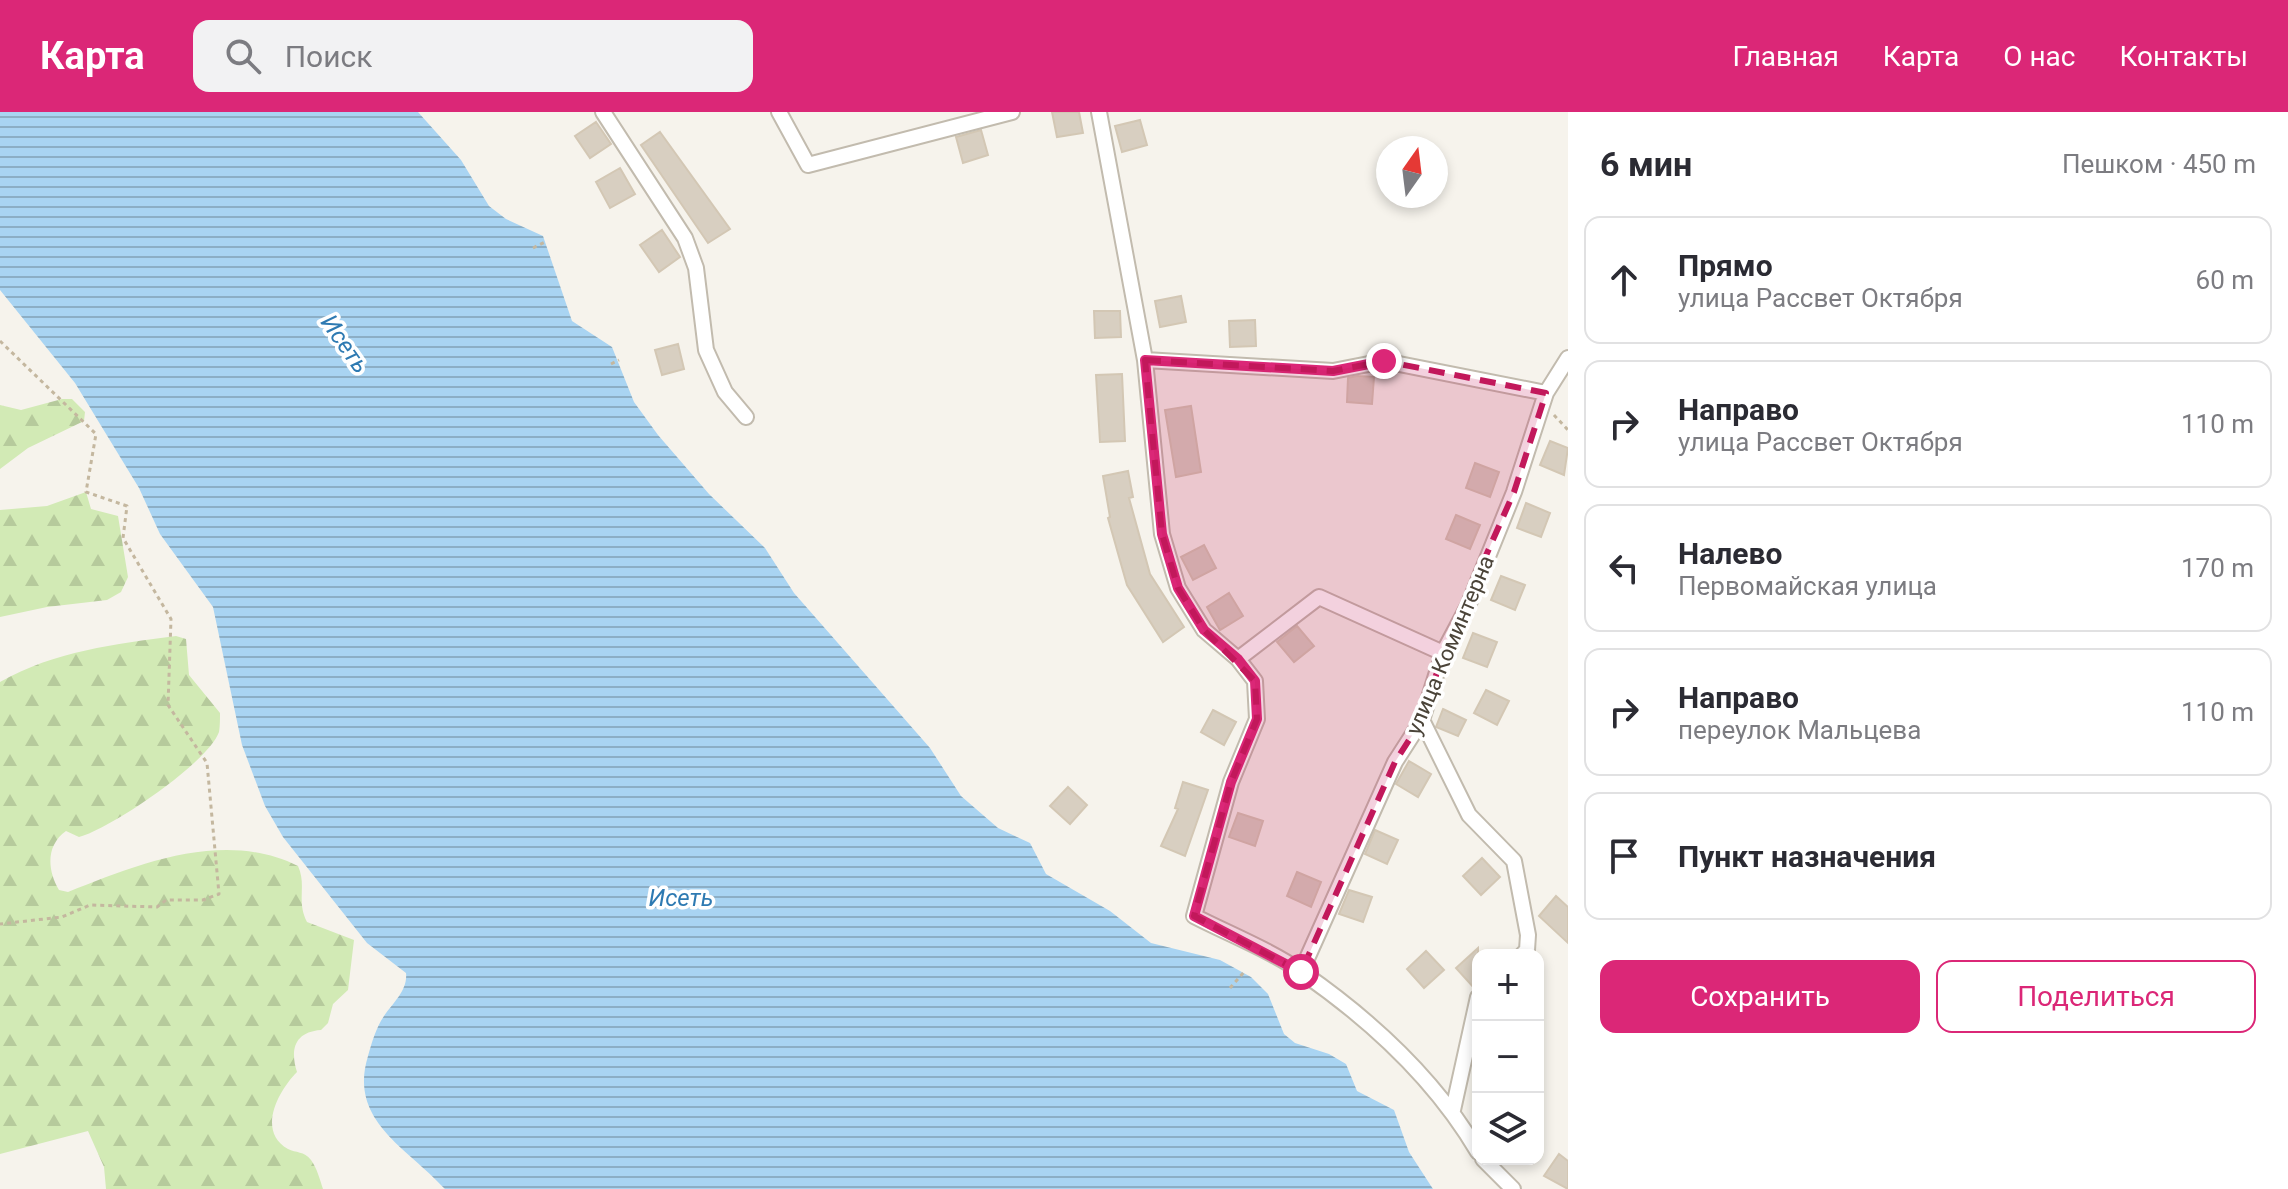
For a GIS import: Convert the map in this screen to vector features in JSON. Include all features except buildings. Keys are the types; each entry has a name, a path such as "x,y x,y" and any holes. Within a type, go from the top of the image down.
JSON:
{"street":[{"path":"603,112 685,238 696,268 706,350 725,392 746,417"},
{"path":"779,112 808,165 1012,112"},
{"path":"1099,112 1145,360 1162,534 1178,588 1204,630 1238,659 1255,681 1257,719 1231,782 1194,916 1301,972 1383,1035 1453,1110 1472,1142"},
{"name":"улица Коминтерна","path":"1301,972 1395,762 1422,720 1443,653 1468,606 1514,492 1546,393 1568,358"},
{"path":"1145,360 1333,371 1384,361 1546,393"},
{"path":"1238,659 1319,597 1443,653"},
{"path":"1422,720 1469,815 1514,861 1528,935 1527,949"},
{"path":"1453,1110 1473,1021"},
{"path":"1489,1165 1513,1189"}],"path":[{"path":"533,248 545,242"},
{"path":"0,341 96,434 86,492 127,506 123,538 171,619 168,705 207,763 219,894 203,900 166,900 157,907 90,905 62,917 0,924"},
{"path":"611,364 619,360"},
{"path":"1230,988 1244,972"}],"highlighted area":[{"path":"1145,360 1333,371 1384,361 1546,393 1514,492 1443,653 1422,720 1395,762 1301,972 1194,916 1231,782 1257,719 1255,681 1204,630 1178,588 1162,534"}],"green space":[{"path":"72,399 85,412 84,421 28,448 0,469 0,405 21,410"},
{"path":"86,492 91,509 118,516 128,577 121,592 107,600 47,607 0,617 0,510 47,506"},
{"path":"176,636 186,639 189,675 220,713 219,732 211,745 178,777 134,808 79,837 66,831 52,851 52,874 59,890 68,892 152,862 211,851 270,855 298,866 302,880 302,907 307,922 354,940 348,990 333,1004 328,1023 321,1030 305,1034 296,1044 294,1056 297,1072 278,1100 272,1121 278,1141 311,1160 323,1189 106,1189 104,1167 88,1131 0,1154 0,682 64,656"}],"water":[{"name":"Исеть","path":"0,112 418,112 461,160 489,206 506,219 543,236 572,321 612,347 634,402 658,435 709,494 765,548 794,593 930,748 961,796 998,828 1030,843 1046,874 1110,911 1151,943 1220,960 1251,977 1268,994 1284,1034 1295,1043 1329,1054 1346,1064 1357,1091 1394,1110 1409,1152 1433,1189 445,1189 385,1131 366,1098 364,1079 376,1030 402,991 406,973 367,943 283,837 265,806 242,745 213,607 160,534 139,488 75,383 0,290"}],"route":[{"path":"1301,972 1194,916 1231,782 1257,719 1255,681 1238,659 1204,630 1178,588 1162,534 1145,360 1333,371 1384,361"}]}
